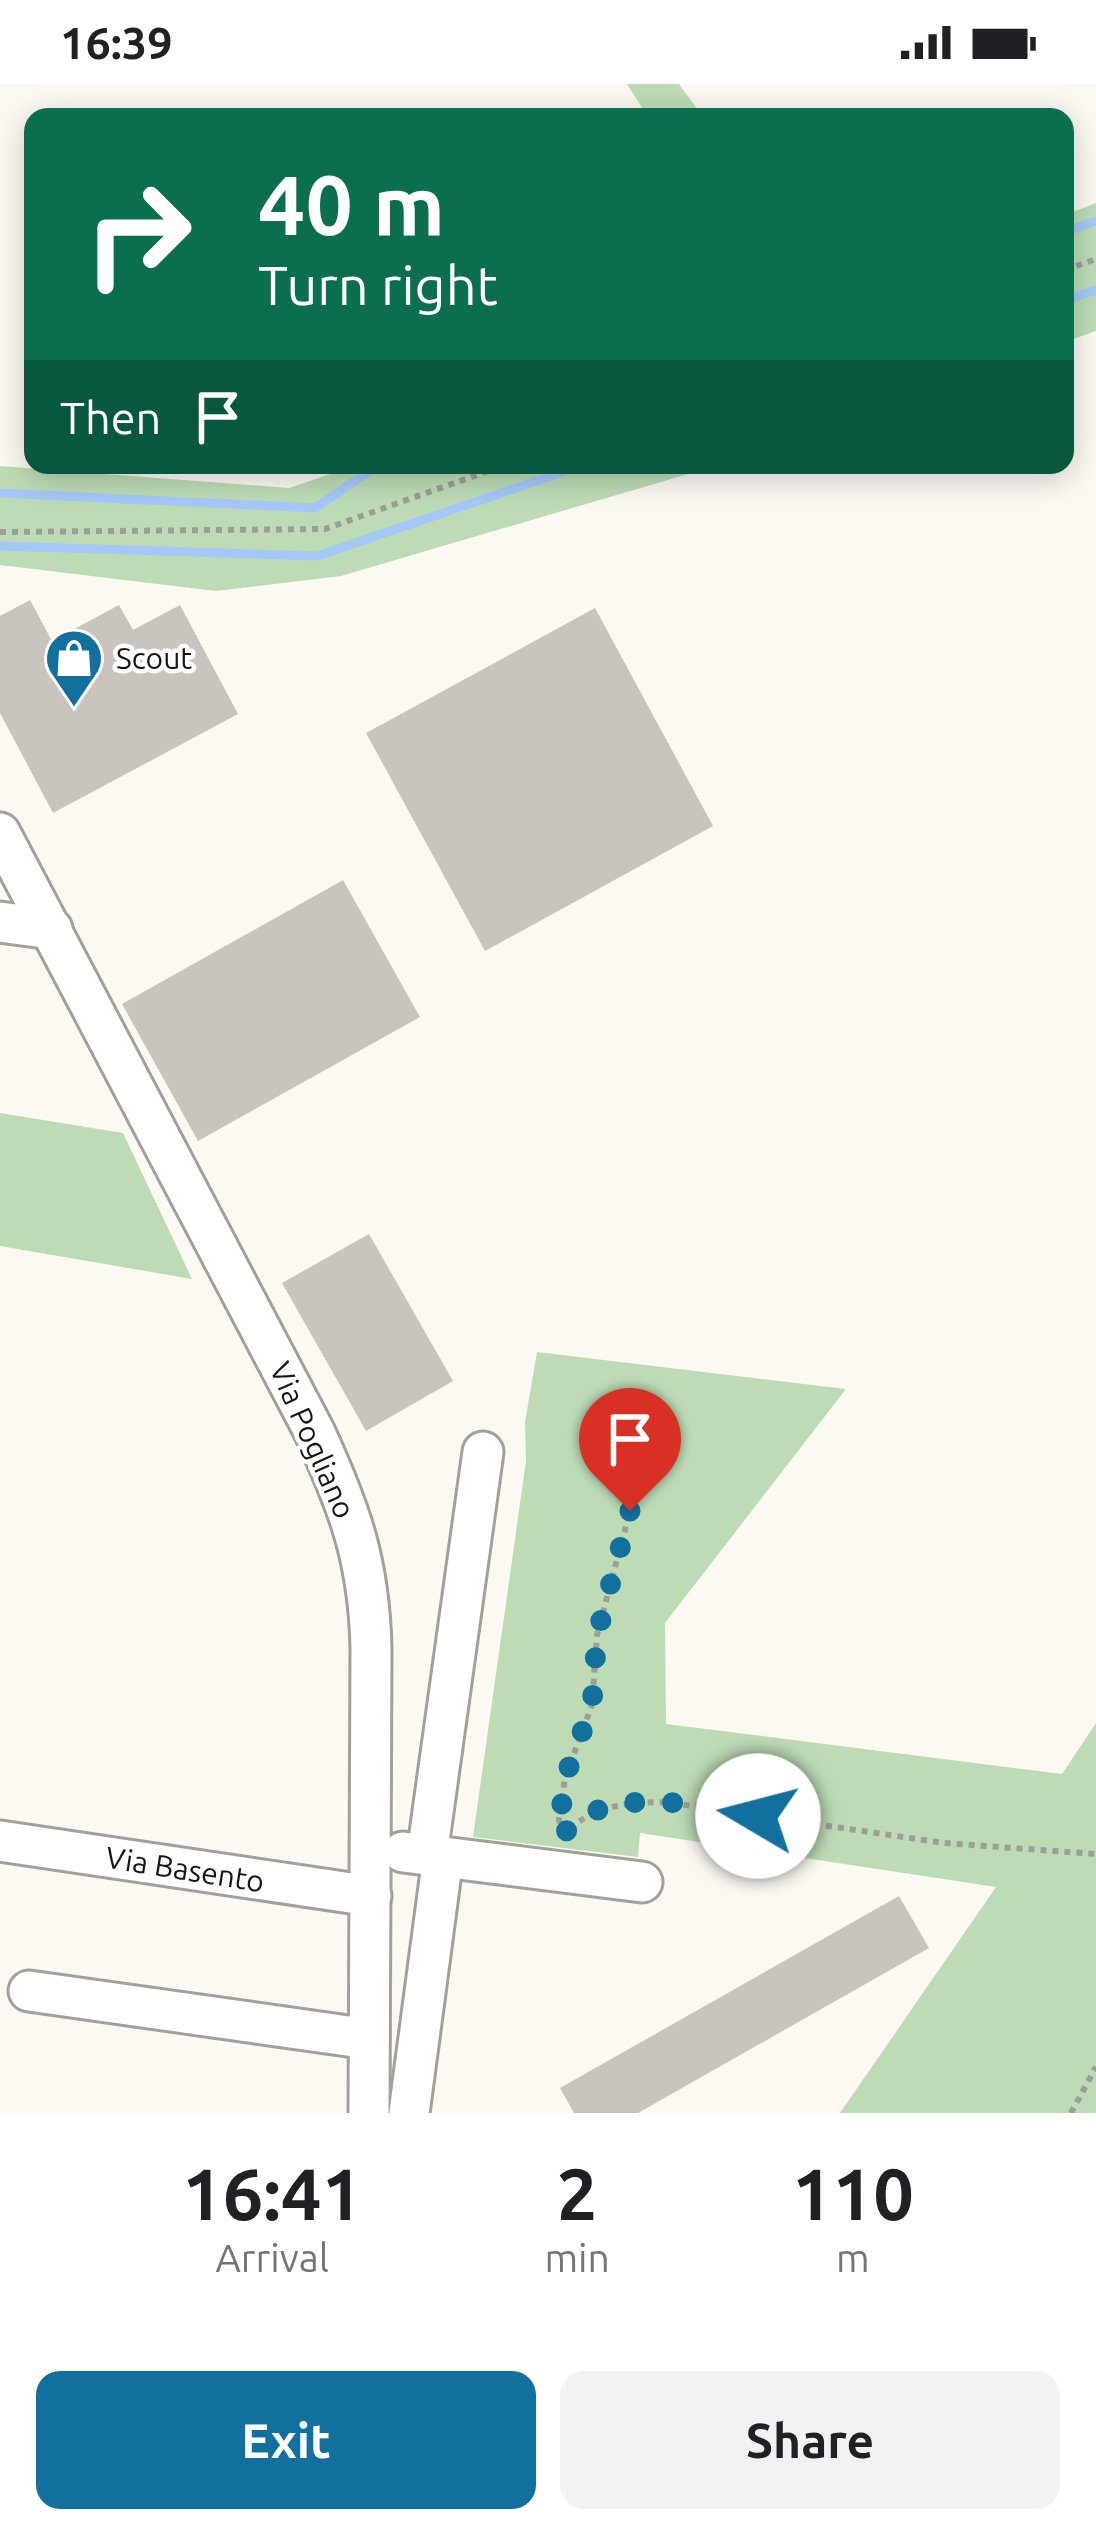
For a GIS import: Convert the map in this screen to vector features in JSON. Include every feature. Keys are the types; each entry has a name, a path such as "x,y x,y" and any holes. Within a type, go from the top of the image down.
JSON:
{"street":[{"name":"Via Pogliano","path":"0,833 345,1498 370,1604 369,2113"},
{"path":"0,922 52,929"},
{"path":"409,2113 483,1452"},
{"name":"Via Basento","path":"0,1840 371,1896"},
{"path":"370,1849 435,1856 556,1853 642,1882"},
{"path":"28,1991 369,2039"}],"path":[{"path":"0,532 325,529 480,474"},
{"path":"556,1853 565,1778 592,1705 597,1635 630,1511"},
{"path":"556,1853 582,1817 623,1804 665,1802 944,1843 1096,1854"},
{"path":"1071,2113 1096,2067"}],"green space":[{"path":"627,84 679,84 696,108 642,108"},
{"path":"1096,203 1096,331 1074,339 1074,212"},
{"path":"0,466 24,468 24,474 105,474 289,488 330,474 688,474 341,576 216,591 0,565"},
{"path":"0,1113 123,1133 192,1279 0,1246"},
{"path":"537,1352 846,1389 665,1623 666,1724 1062,1774 1096,1723 1096,2113 840,2113 996,1887 640,1833 638,1857 473,1837"}],"building":[{"path":"30,600 52,641 119,605 133,630 180,605 238,714 53,813 0,713 0,616"},
{"path":"595,608 713,826 485,951 366,733"},
{"path":"343,880 420,1017 198,1141 122,1004"},
{"path":"369,1234 453,1381 366,1431 282,1283"},
{"path":"899,1896 929,1948 638,2113 574,2113 560,2088"}],"waterway":[{"path":"1074,229 1096,221"},
{"path":"1074,297 1096,290"},
{"path":"0,493 315,508 365,474"},
{"path":"0,546 317,556 557,474"}],"place":[{"name":"Scout","path":"74,709"}],"route":[{"path":"630,1511 597,1635 592,1705 565,1778 562,1835 582,1817 623,1804 665,1802 758,1816"}]}
